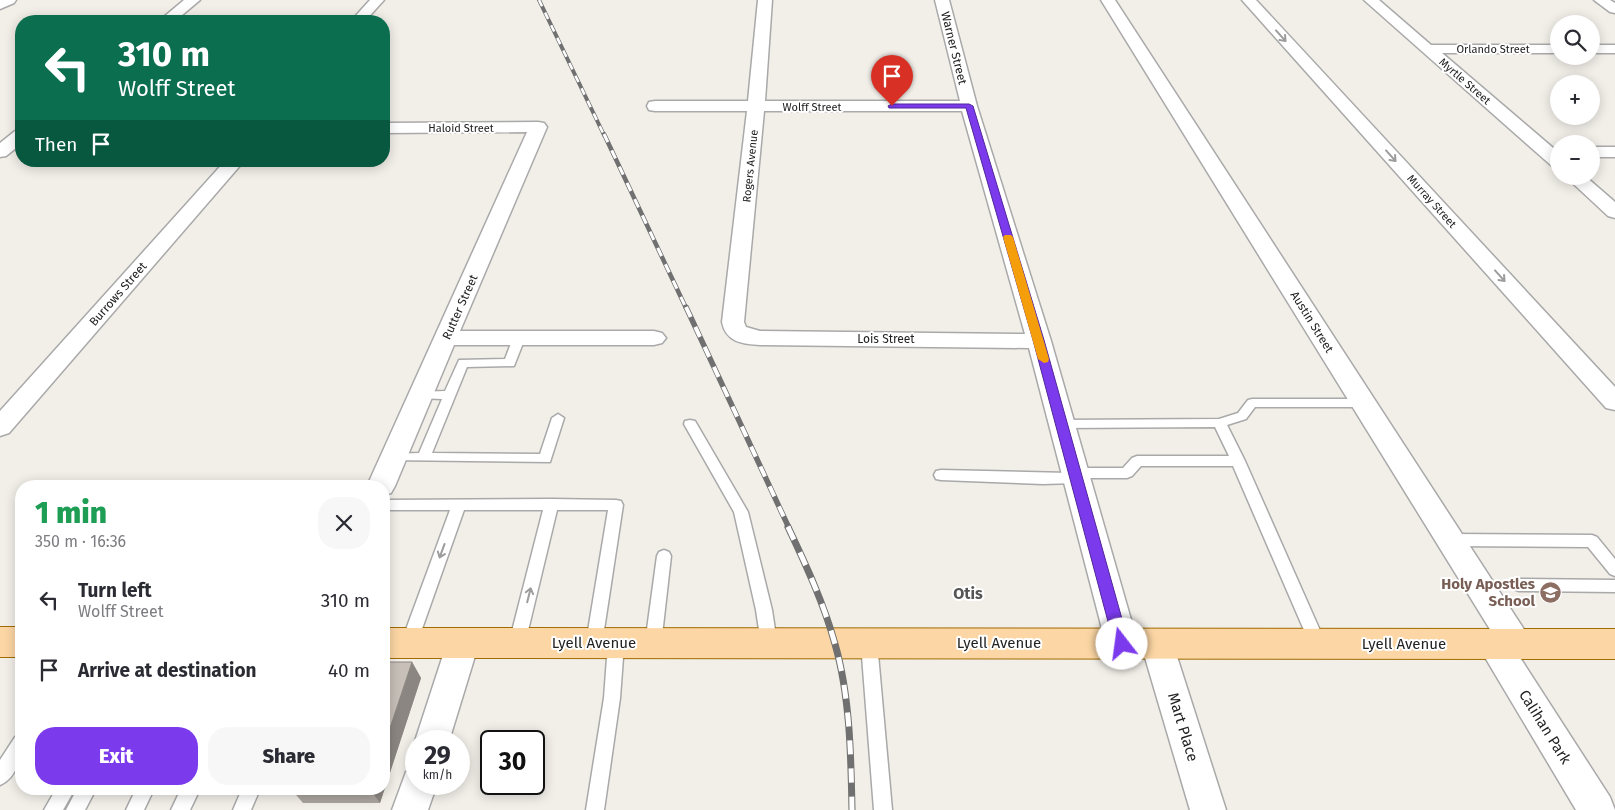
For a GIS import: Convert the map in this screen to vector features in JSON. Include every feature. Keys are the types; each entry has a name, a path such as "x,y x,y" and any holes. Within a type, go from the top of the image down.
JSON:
{"main road":[{"path":"0,642 15,642"},
{"name":"Lyell Avenue","path":"396,643 1615,644"}],"street":[{"path":"0,5 9,0"},
{"path":"174,15 193,0"},
{"path":"363,15 377,0"},
{"name":"Rogers Avenue","path":"735,331 733,322 756,107 765,0"},
{"name":"Warner Street","path":"942,0 969,106 1039,340 1122,644"},
{"name":"Austin Street","path":"1108,0 1450,540 1505,644"},
{"name":"Murray Street","path":"1248,0 1615,402"},
{"name":"Myrtle Street","path":"1371,0 1550,153"},
{"path":"1601,0 1615,9"},
{"name":"Orlando Street","path":"1428,49 1550,49"},
{"path":"1600,49 1615,50"},
{"name":"Wolff Street","path":"655,106 969,106"},
{"name":"Haloid Street","path":"390,128 538,128"},
{"name":"Rutter Street","path":"384,480 538,128"},
{"path":"0,152 15,140"},
{"path":"1600,152 1615,152"},
{"name":"Burrows Street","path":"0,427 230,167"},
{"path":"1584,185 1615,212"},
{"name":"Lois Street","path":"735,331 748,337 760,338 1039,340"},
{"path":"447,338 654,338"},
{"path":"435,730 462,643"},
{"name":"Mart Place","path":"1157,644 1208,810"},
{"name":"Calihan Park","path":"1505,644 1597,810"},
{"path":"410,810 415,795"}],"lane":[{"path":"424,457 463,363 510,363 519,338"},
{"path":"421,395 450,395"},
{"path":"1062,424 1219,422 1242,416 1252,403 1363,403"},
{"path":"394,457 545,459 558,418"},
{"path":"1219,422 1318,644"},
{"path":"690,424 740,512 764,610 769,643"},
{"path":"940,475 1043,479 1127,473 1137,461 1238,461"},
{"path":"518,643 552,504"},
{"path":"390,505 616,505 605,643 612,698 595,810"},
{"path":"396,643 459,505"},
{"path":"1450,540 1592,541 1615,570"},
{"path":"653,644 664,556"},
{"path":"1519,585 1615,586"},
{"path":"869,643 883,810"},
{"path":"0,776 15,752"},
{"path":"53,810 62,795"},
{"path":"75,810 84,795"},
{"path":"135,810 142,795"},
{"path":"180,810 188,795"},
{"path":"242,810 249,795"}],"building":[{"path":"390,662 412,662 390,728"}],"railway":[{"path":"539,0 604,135"},
{"path":"604,134 686,308"},
{"path":"686,307 789,528"},
{"path":"788,527 820,599 831,629 840,664 849,726 852,810"}],"slow traffic":[{"path":"1008,237 1044,359"}],"place":[{"name":"Holy Apostles School","path":"1551,593"}],"district":[{"name":"Otis","path":"968,593"}],"route":[{"path":"892,106 969,106 1039,340 1122,644"}]}
